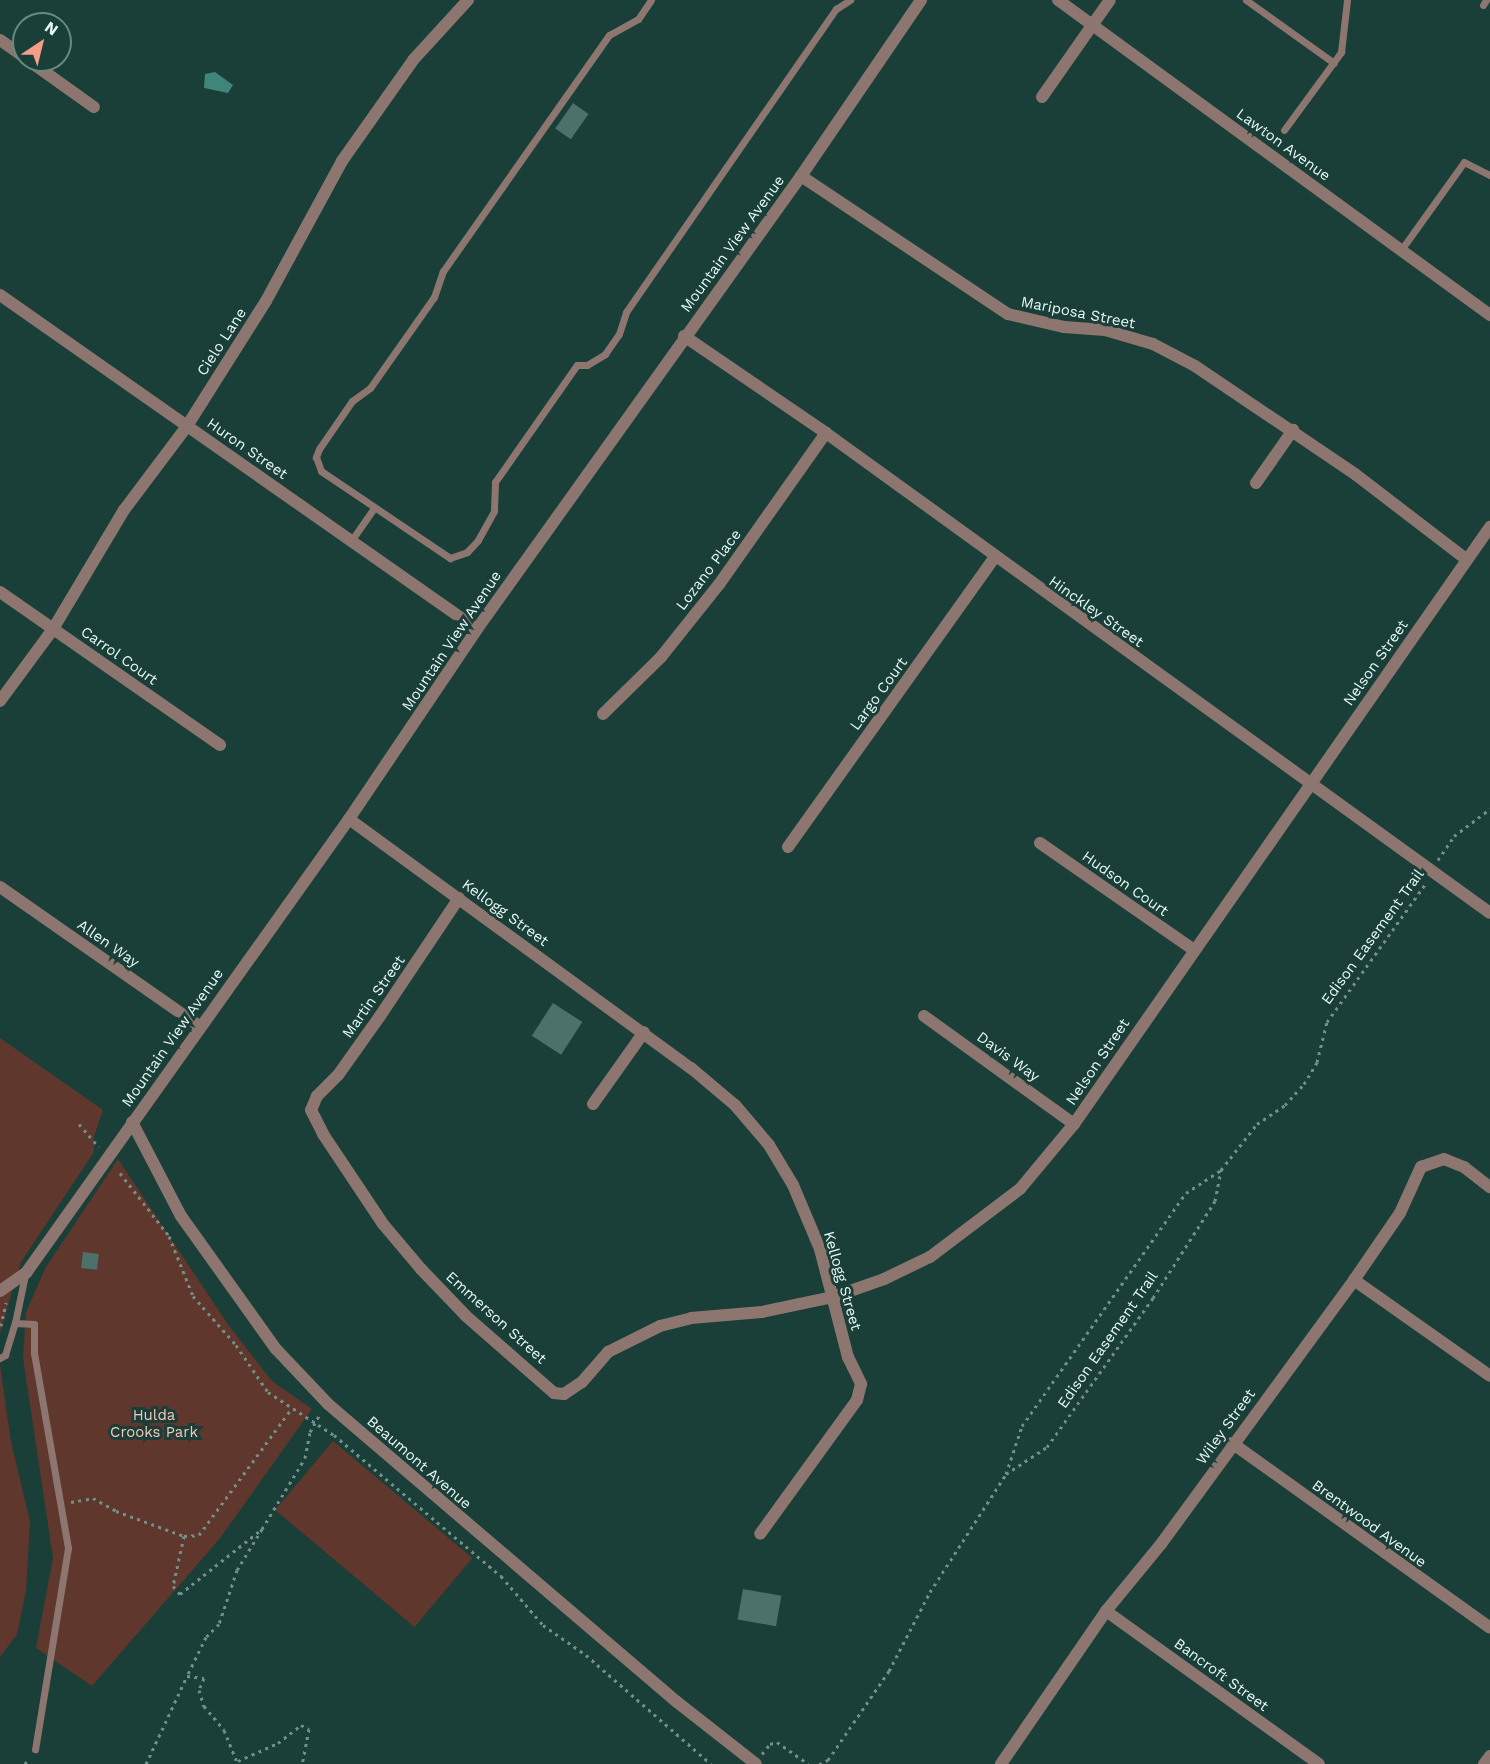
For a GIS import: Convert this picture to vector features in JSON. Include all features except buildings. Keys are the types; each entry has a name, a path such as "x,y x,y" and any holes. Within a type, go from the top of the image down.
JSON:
{"street":[{"name":"Cielo Lane","path":"0,701 53,629 124,510 187,426 266,302 342,161 414,59 468,0"},
{"name":"Mountain View Avenue","path":"0,1291 26,1273 199,1026 349,819 477,629 684,336 801,176 921,0"},
{"name":"Lawton Avenue","path":"1058,0 1490,315"},
{"path":"1042,97 1110,0"},
{"path":"44,72 94,107"},
{"name":"Mariposa Street","path":"801,176 1008,314 1064,327 1105,330 1153,344 1195,366 1293,430 1467,561"},
{"name":"Huron Street","path":"0,295 477,629"},
{"name":"Hinckley Street","path":"684,336 826,433 994,558 1311,781 1490,913"},
{"path":"1256,483 1293,430"},
{"name":"Lozano Place","path":"603,714 661,657 720,584 826,433"},
{"name":"Nelson Street","path":"564,1395 582,1382 608,1352 660,1326 690,1318 762,1312 833,1297 930,1257 973,1229 1020,1189 1074,1124 1490,527"},
{"name":"Largo Court","path":"788,847 994,558"},
{"name":"Carrol Court","path":"0,592 220,745"},
{"name":"Kellogg Street","path":"349,819 644,1032 735,1105 769,1145 803,1207 833,1297 848,1357 861,1384 857,1400 760,1534"},
{"name":"Hudson Court","path":"1040,843 1194,950"},
{"name":"Allen Way","path":"0,887 199,1026"},
{"name":"Martin Street","path":"311,1110 317,1096 366,1036 459,898"},
{"name":"Davis Way","path":"924,1016 1074,1124"},
{"path":"593,1104 644,1032"},
{"name":"Emmerson Street","path":"311,1110 323,1134 383,1224 421,1269 466,1316 554,1393 564,1395"},
{"name":"Beaumont Avenue","path":"132,1122 181,1216 276,1349 328,1404 668,1694 756,1764"},
{"name":"Wiley Street","path":"1001,1764 1106,1611 1161,1544 1232,1443 1354,1280 1400,1213 1421,1167 1444,1159 1464,1167 1490,1187"},
{"path":"1354,1280 1490,1376"},
{"name":"Brentwood Avenue","path":"1232,1443 1490,1628"},
{"name":"Bancroft Street","path":"1106,1611 1319,1764"},
{"path":"1484,1764 1490,1756"}],"lane":[{"path":"651,0 638,19 609,35 443,271 437,291 370,388 352,401 319,449 316,457 321,471 450,558 467,552 494,511 495,482 577,365 587,365 605,354 619,334 623,316 666,253 836,9 850,0"},
{"path":"1246,0 1334,63"},
{"path":"1284,130 1334,63 1345,37 1347,0"},
{"path":"1401,250 1464,162 1490,175"},
{"path":"351,541 374,508"},
{"path":"0,1359 5,1355 15,1323 26,1273"},
{"path":"15,1323 34,1324 34,1353 68,1548 35,1749"}],"path":[{"name":"Edison Easement Trail","path":"819,1764 828,1760 889,1671 930,1592 1006,1474 1022,1426 1165,1222 1186,1193 1221,1170 1257,1124 1285,1105 1304,1084 1317,1062 1327,1022 1434,872 1441,850 1454,836 1490,809"},
{"name":"Edison Easement Trail","path":"1006,1474 1047,1447 1153,1298 1211,1209 1221,1170"},
{"path":"146,1764 206,1637 219,1624 237,1570 305,1458 310,1432 328,1404"},
{"path":"61,1504 93,1498 116,1511 184,1536 199,1535 209,1525 236,1481 272,1441 292,1408"},
{"path":"184,1536 173,1586 180,1594 262,1529"},
{"path":"187,1676 204,1677 199,1690 204,1706 220,1723 237,1763 278,1743 302,1725 309,1729 302,1764"},
{"path":"756,1764 770,1744 777,1742 808,1764"}],"green space":[{"path":"0,1038 103,1110 94,1136 94,1152 21,1262 0,1333"},
{"name":"Hulda Crooks Park","path":"118,1159 229,1326 272,1381 312,1409 221,1537 92,1686 36,1648 53,1558 23,1358 26,1312 46,1267"},
{"path":"0,1365 11,1442 30,1521 26,1591 17,1634 0,1657"},
{"path":"333,1441 472,1558 415,1627 275,1510"}],"shaded area":[{"path":"215,72 233,85 228,93 204,88 205,74"}]}
